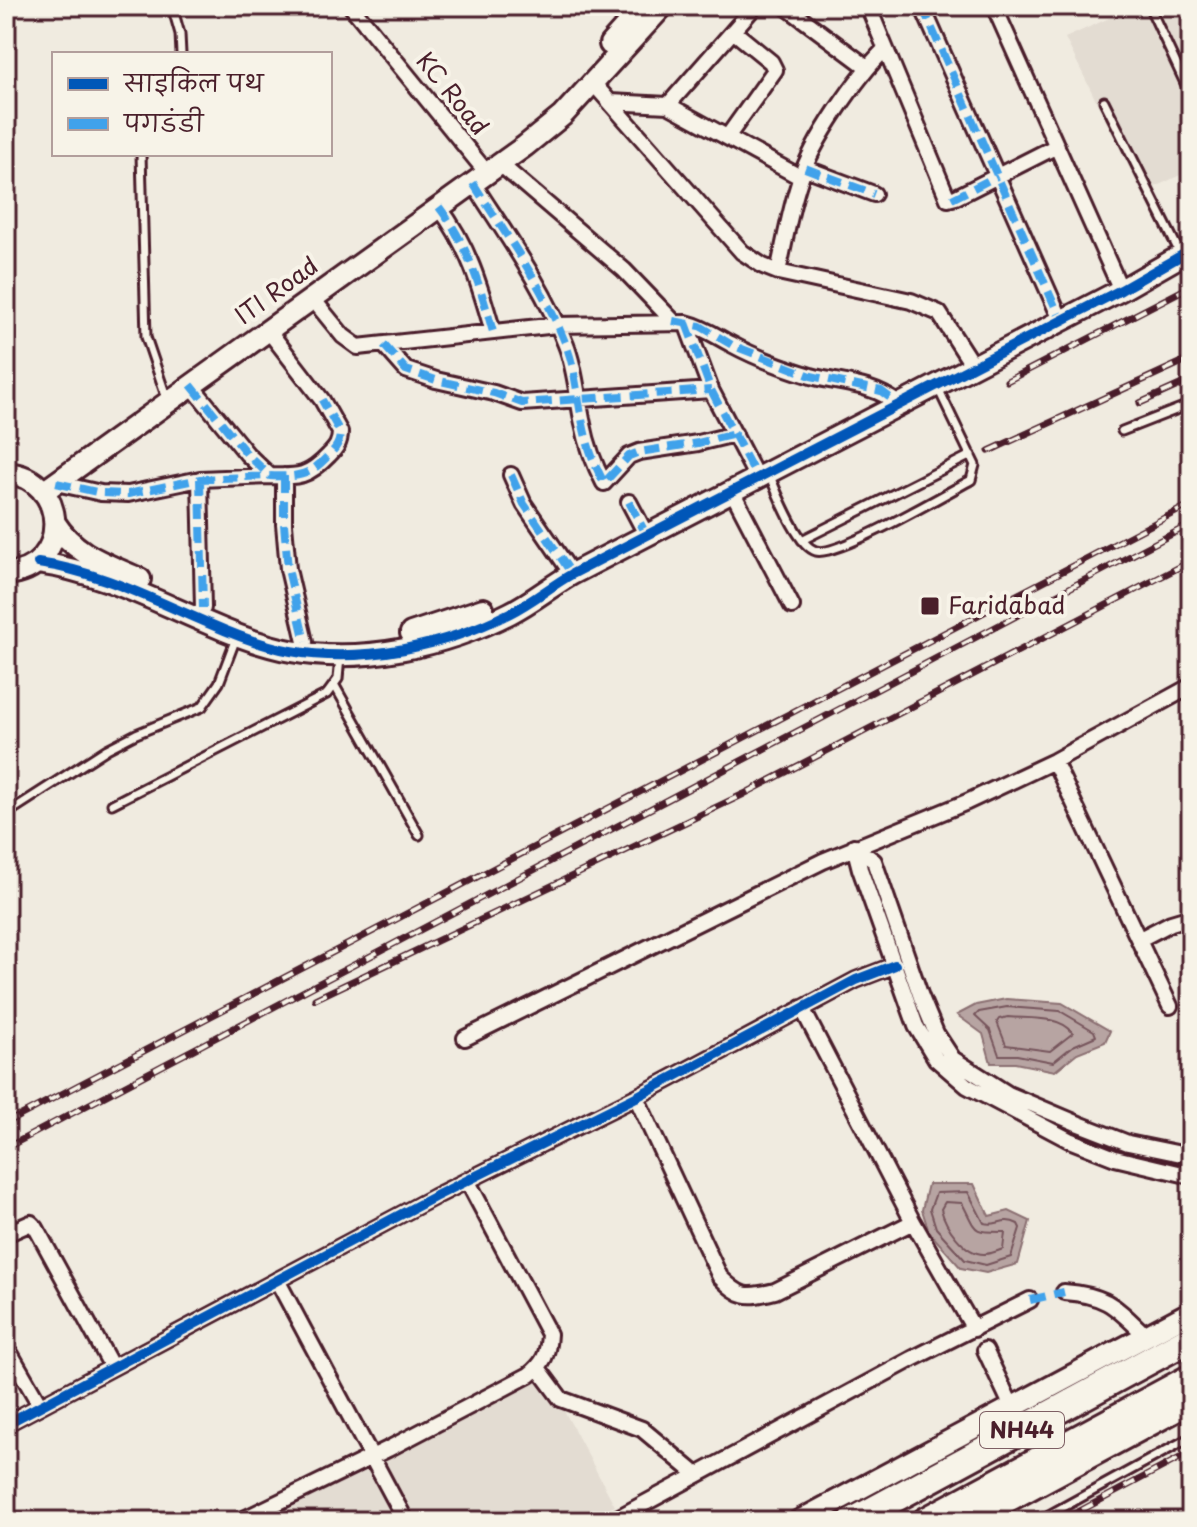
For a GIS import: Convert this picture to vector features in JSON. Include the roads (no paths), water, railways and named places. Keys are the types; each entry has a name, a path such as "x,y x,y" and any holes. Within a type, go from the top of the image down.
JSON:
{"highway":[{"name":"NH44","path":"853,1521 1189,1316"},
{"name":"NH44","path":"926,1521 1191,1378"}],"street":[{"name":"KC Road","path":"351,6 487,173"},
{"name":"ITI Road","path":"540,132 578,80 644,6"},
{"name":"ITI Road","path":"49,487 562,116 663,6"},
{"path":"668,105 755,6"},
{"path":"785,6 867,67"},
{"path":"868,6 948,199 1057,146"},
{"path":"922,6 1061,320"},
{"path":"994,6 1121,290"},
{"path":"728,136 775,70 771,62 733,31"},
{"path":"778,272 803,172 825,131 867,67 885,49"},
{"path":"593,83 742,252 778,272 911,301 939,313 973,366"},
{"path":"610,102 668,105 803,172 874,194"},
{"path":"487,173 624,270 680,322 711,390 762,476"},
{"path":"487,173 573,365 591,454 604,483 629,456 639,452 735,434"},
{"path":"439,207 468,253 493,332"},
{"path":"38,563 89,572 237,636 290,651 340,655 382,653 450,636 511,612 572,574 897,403 1121,290 1186,253"},
{"path":"312,298 351,344 358,347 557,325 680,322 700,326 732,345 771,362 811,376 869,387 881,391 897,403"},
{"path":"6,473 49,487 128,494 200,479 299,476 318,468 337,448 340,432 322,400 268,330"},
{"path":"384,345 406,370 522,403 711,390"},
{"path":"191,385 247,454 277,476 288,569 305,642"},
{"path":"511,475 524,504 572,574"},
{"path":"200,479 203,608"},
{"path":"49,487 48,497 55,523 65,540 86,555 261,633 305,642 343,644 384,641 551,586"},
{"path":"732,491 792,606"},
{"path":"629,502 647,536"},
{"path":"6,574 21,573 38,563 48,551 55,523"},
{"path":"465,1038 854,846 967,802 1054,761 1191,686"},
{"path":"1054,761 1170,1006"},
{"path":"854,846 916,1026 936,1059 967,1086 1069,1140 1104,1154 1191,1176"},
{"path":"854,846 874,861 921,997 936,1033 953,1059 1008,1094 1079,1124 1128,1143 1191,1156"},
{"path":"1140,939 1171,923 1191,917"},
{"path":"6,1424 467,1180 636,1097 856,980 895,965"},
{"path":"802,1008 913,1222 974,1329"},
{"path":"636,1097 720,1277 737,1294 753,1297 775,1291 913,1222"},
{"path":"240,1521 372,1457 538,1368 548,1351 549,1334 467,1180"},
{"path":"6,1234 25,1224 31,1223 36,1228 112,1367"},
{"path":"277,1280 406,1521"},
{"path":"1064,1292 1088,1294 1115,1305 1145,1335"},
{"path":"612,1521 912,1359 1030,1300"},
{"path":"799,1521 1145,1335 1189,1316"},
{"path":"6,1346 40,1405"},
{"path":"985,1350 1012,1407"},
{"path":"538,1368 561,1399 642,1429 697,1475"},
{"path":"971,1521 1191,1403"}],"lane":[{"path":"172,6 180,34 181,52"},
{"path":"1149,6 1191,96"},
{"path":"1104,101 1186,253"},
{"path":"141,156 146,337 168,401"},
{"path":"762,476 802,540 815,551 828,552 971,480 975,465 936,384"},
{"path":"1122,431 1191,404"},
{"path":"802,540 971,455"},
{"path":"6,814 107,749 202,707 219,683 237,636"},
{"path":"112,804 327,694 335,686 340,671 340,655"},
{"path":"335,686 419,835"},
{"path":"1038,1521 1191,1437"}],"water":[{"path":"1006,999 1062,1003 1110,1031 1105,1042 1077,1053 1055,1071 1015,1063 991,1063 983,1034 957,1015 976,1005"},
{"path":"928,1184 974,1184 989,1216 1009,1211 1030,1221 1018,1264 986,1273 961,1268 929,1232 922,1210"}],"railway":[{"path":"1007,381 1191,286"},
{"path":"989,451 1191,358"},
{"path":"1140,403 1191,380"},
{"path":"6,1123 1191,504"},
{"path":"6,1148 1191,524"},
{"path":"315,999 744,794 1191,561"},
{"path":"1061,1521 1191,1452"}],"place":[{"name":"Faridabad","path":"930,606"}]}
